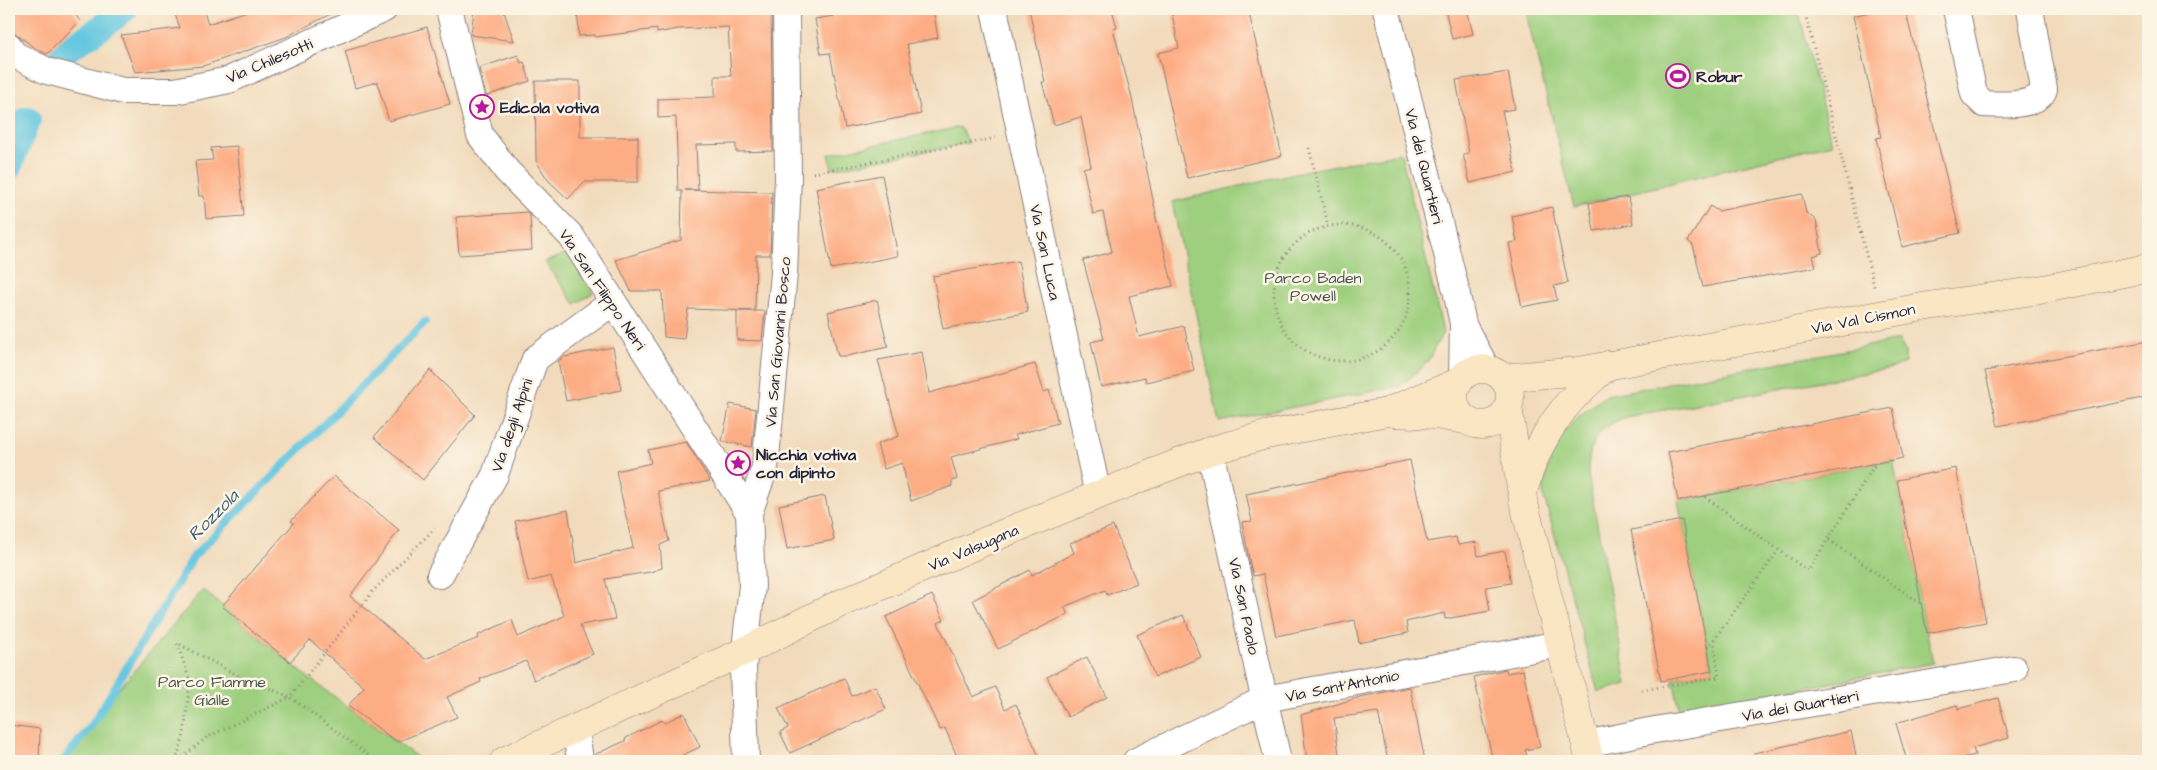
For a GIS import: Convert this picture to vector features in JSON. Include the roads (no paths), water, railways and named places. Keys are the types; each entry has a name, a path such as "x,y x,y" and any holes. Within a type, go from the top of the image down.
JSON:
{"main road":[{"name":"Via Val Cismon","path":"1478,377 1579,371 1928,306 2034,291 2148,268"},
{"path":"1521,489 1530,466 1555,422 1567,405 1608,365"},
{"name":"Via Val Cismon","path":"1509,406 1579,371"},
{"name":"Via Valsugana","path":"504,761 745,651 884,584 1210,450 1266,436 1387,412 1478,377"},
{"path":"1478,377 1508,386 1510,395 1509,406 1498,420 1474,423 1460,414 1454,398 1455,390 1478,377"},
{"name":"Via dei Quartieri","path":"1509,406 1521,489 1588,753"},
{"name":"Via Valsugana","path":"1387,412 1435,415 1474,423"},
{"name":"Via dei Quartieri","path":"1474,423 1521,489"}],"street":[{"name":"Via Chilesotti","path":"9,46 13,54 47,71 123,91 175,91 229,80 384,9"},
{"name":"Via San Filippo Neri","path":"449,9 480,135 507,171 571,236 749,513"},
{"name":"Via San Giovanni Bosco","path":"746,761 743,667 752,586 749,513 765,468 784,274 788,178 786,9"},
{"name":"Via San Luca","path":"994,9 1098,496"},
{"name":"Via dei Quartieri","path":"1386,9 1463,324 1478,377"},
{"path":"1956,9 1974,94 1984,104 2010,105 2038,98 2043,94 2044,89 2030,9"},
{"name":"Via degli Alpini","path":"440,576 495,475 535,359 613,302"},
{"name":"Via San Paolo","path":"1210,450 1278,761"},
{"name":"Via Sant'Antonio","path":"1136,761 1265,700 1560,644"},
{"name":"Via dei Quartieri","path":"1588,753 1649,731 2014,669"},
{"path":"576,729 580,761"}],"waterway":[{"path":"57,56 102,27 125,9"},
{"path":"9,167 28,119"},
{"name":"Rozzola","path":"63,761 92,725 194,556 425,322"}],"place":[{"name":"Robur","path":"1678,76"},
{"name":"Edicola votiva","path":"482,107"},
{"name":"Nicchia votiva con dipinto","path":"738,463"}],"park label":[{"name":"Parco Baden Powell","path":"1313,286"},
{"name":"Parco Fiamme Gialle","path":"212,690"}]}
